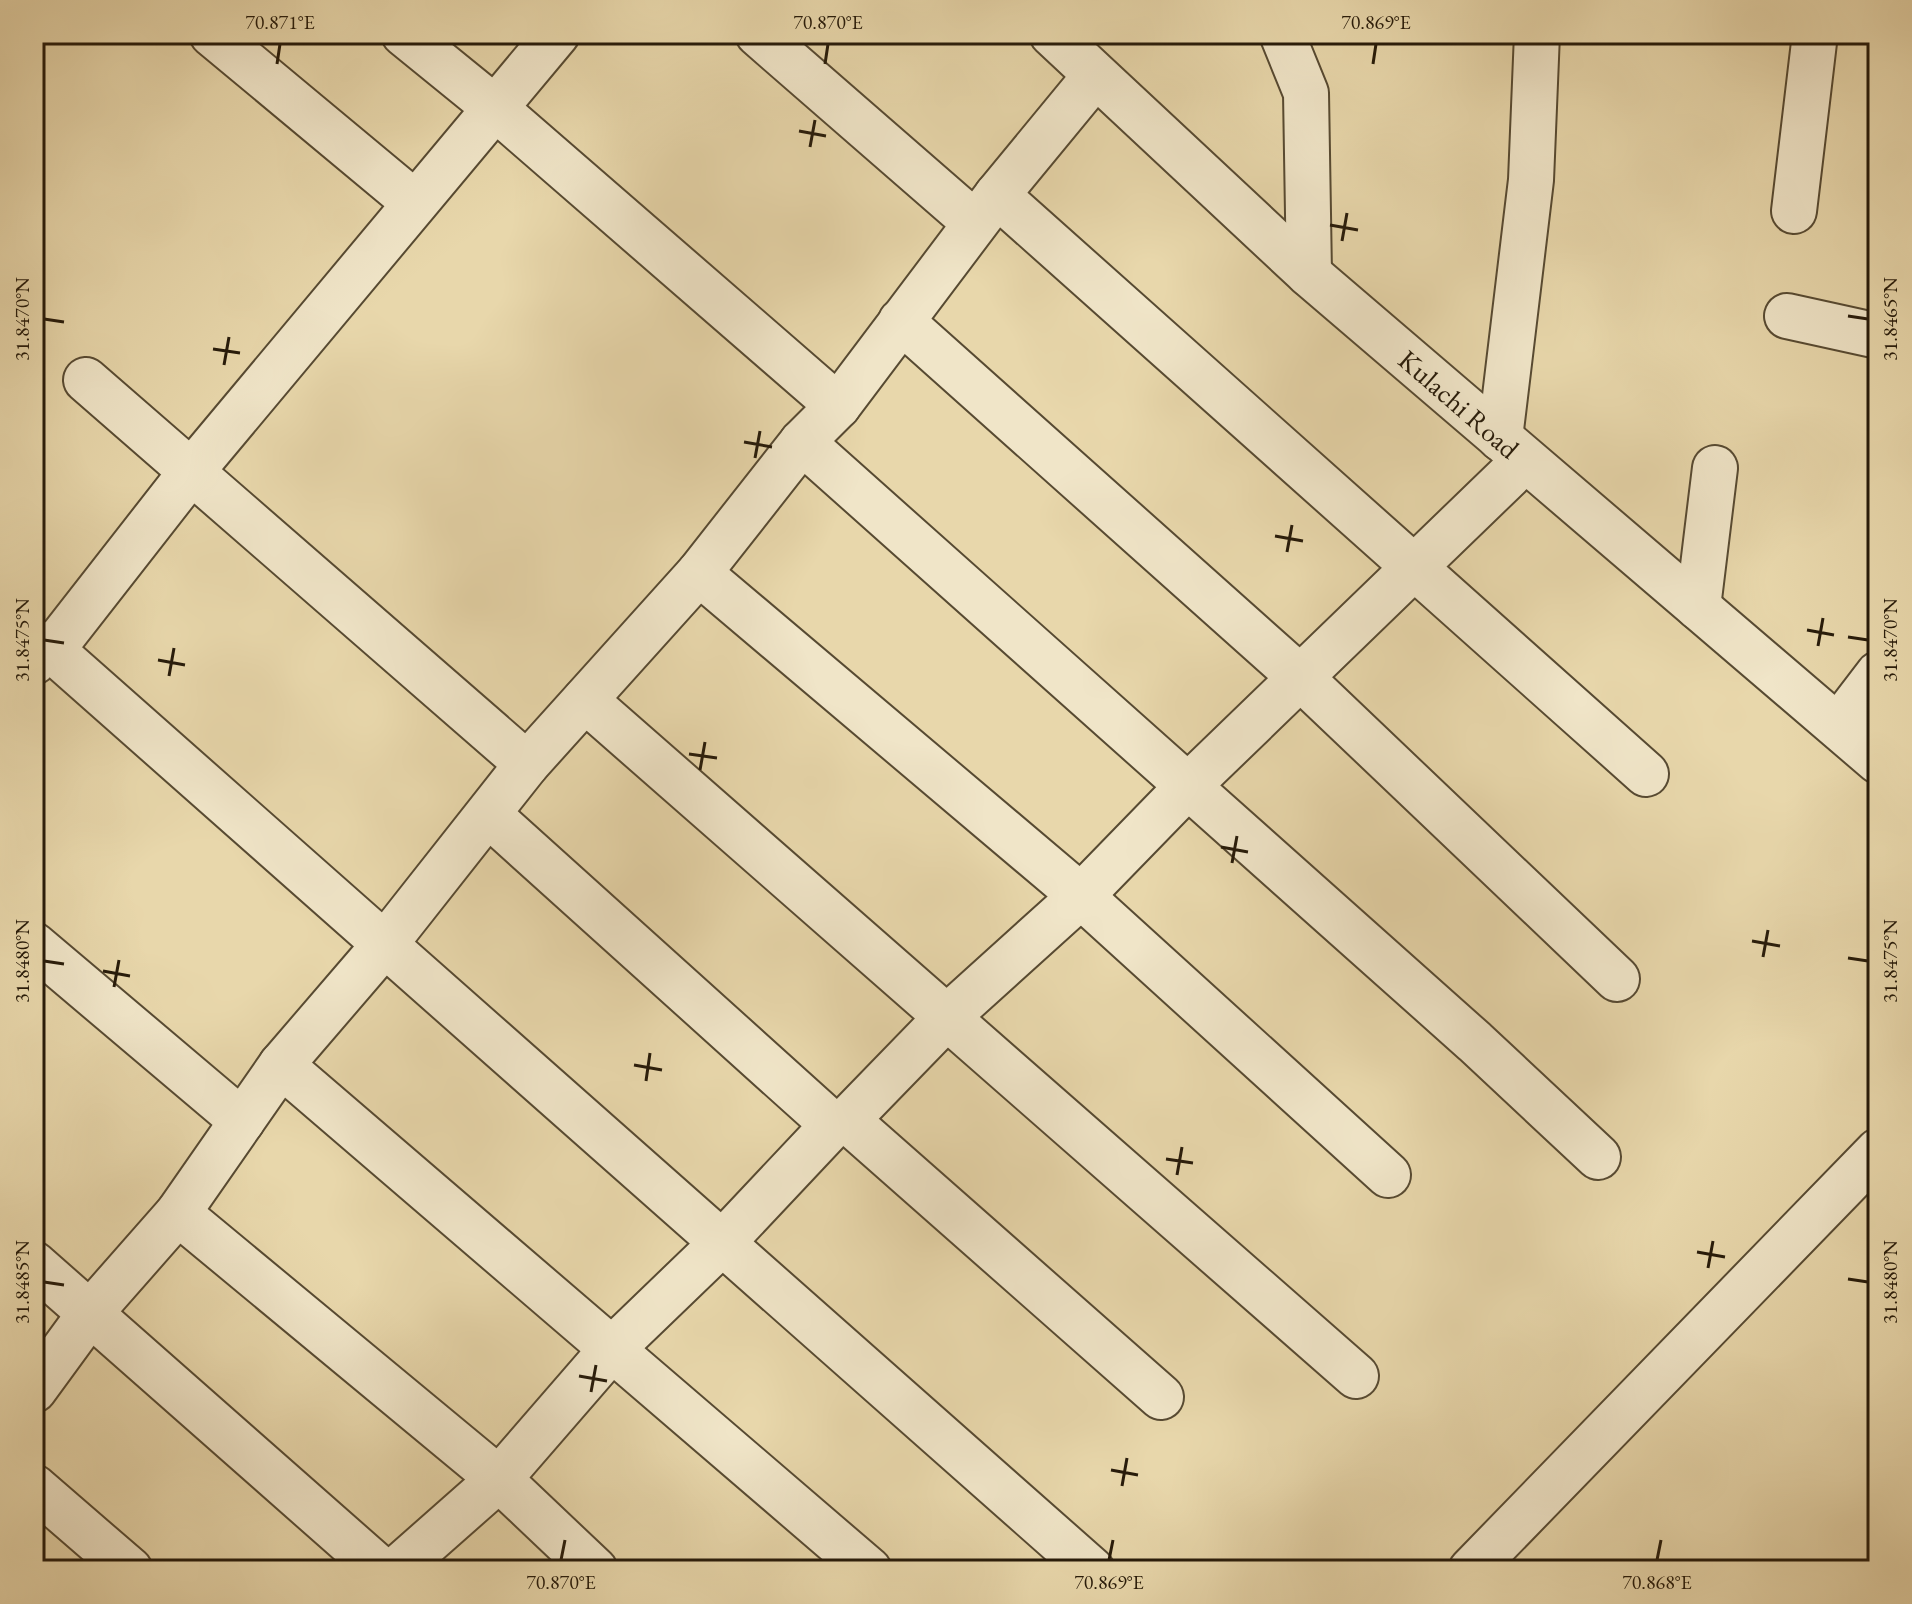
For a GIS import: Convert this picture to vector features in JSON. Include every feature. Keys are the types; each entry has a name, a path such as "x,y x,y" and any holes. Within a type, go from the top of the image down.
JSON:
{"street":[{"path":"212,34 415,203"},
{"path":"404,34 495,108 838,406"},
{"path":"557,34 191,472 43,656 385,944 1092,1570"},
{"path":"758,34 986,209 1414,567 1646,774"},
{"name":"Kulachi Road","path":"1052,34 1309,274 1878,761"},
{"path":"1282,34 1306,93 1309,274"},
{"path":"396,1570 499,1479 610,1351 721,1244 840,1122 947,1017 1081,896 1187,787 1302,679 1414,567 1512,450 1531,180 1537,34"},
{"path":"1794,211 1815,34"},
{"path":"34,1390 91,1312 178,1213 281,1065 385,944 527,764 699,573 802,442 838,406 986,209 1095,76"},
{"path":"1787,316 1878,336"},
{"path":"901,321 1302,679 1617,979"},
{"path":"86,380 527,764"},
{"path":"802,442 1475,1042 1598,1157"},
{"path":"1698,607 1715,468"},
{"path":"699,573 1081,896 1388,1175"},
{"path":"1839,725 1878,674"},
{"path":"585,700 1356,1376"},
{"path":"489,815 1161,1397"},
{"path":"34,945 242,1121"},
{"path":"281,1065 610,1351 869,1570"},
{"path":"1471,1570 1878,1151"},
{"path":"178,1213 499,1479 595,1570"},
{"path":"34,1264 381,1570"},
{"path":"34,1487 130,1570"}]}
